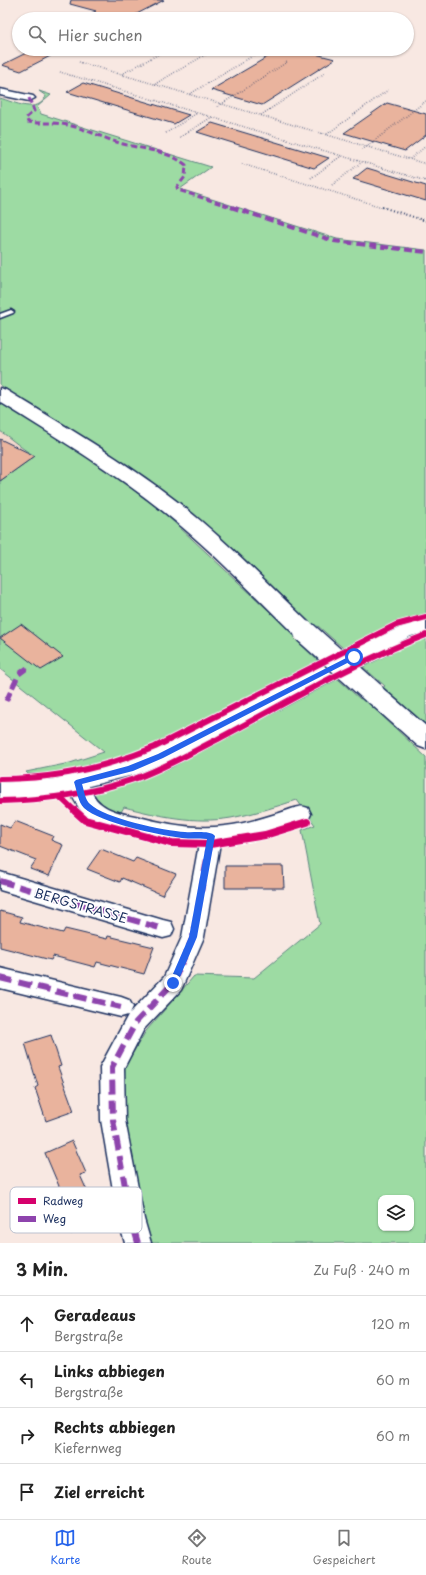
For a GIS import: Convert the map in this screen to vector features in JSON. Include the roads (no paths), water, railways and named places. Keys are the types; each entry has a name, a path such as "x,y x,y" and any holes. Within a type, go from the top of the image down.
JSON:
{"main road":[{"path":"0,394 122,471 172,509 226,556 305,632 426,740"}],"street":[{"path":"0,92 29,98"},
{"path":"0,791 55,787 130,769 161,756 325,671 405,632 426,626"},
{"path":"78,782 83,800 87,806 106,817 161,832 183,835 211,836 237,833 301,814"},
{"path":"126,1187 114,1120 112,1067 136,1022 173,983 193,937 211,836"},
{"name":"BERGSTRASSE","path":"0,881 162,929"},
{"path":"0,978 121,1007"},
{"path":"135,1233 138,1243"}],"lane":[{"path":"0,316 11,312"}]}
